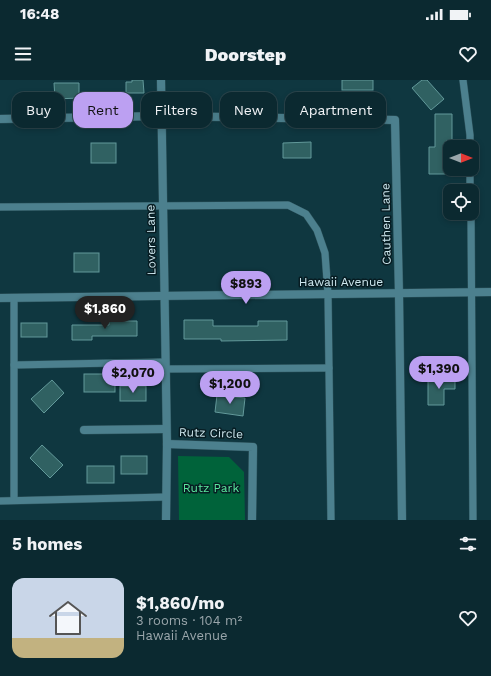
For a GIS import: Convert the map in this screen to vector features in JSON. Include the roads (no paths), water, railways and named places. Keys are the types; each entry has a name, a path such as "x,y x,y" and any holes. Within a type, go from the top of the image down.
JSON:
{"street":[{"name":"Lovers Lane","path":"161,80 161,92"},
{"path":"0,119 141,116"},
{"name":"Cauthen Lane","path":"212,117 395,120 402,520"},
{"name":"Lovers Lane","path":"161,128 167,444 166,520"},
{"name":"Hawaii Avenue","path":"0,298 491,292"},
{"path":"84,430 166,429"},
{"name":"Rutz Circle","path":"167,444 252,447 252,520"}],"lane":[{"path":"463,80 470,140"},
{"path":"0,207 288,205 306,214 317,230 325,253 328,294 330,520"},
{"path":"471,220 474,520"},
{"path":"14,298 14,500"},
{"path":"14,365 165,365 329,368"},
{"path":"0,500 166,497"}],"park label":[{"name":"Rutz Park","path":"211,488"}]}
